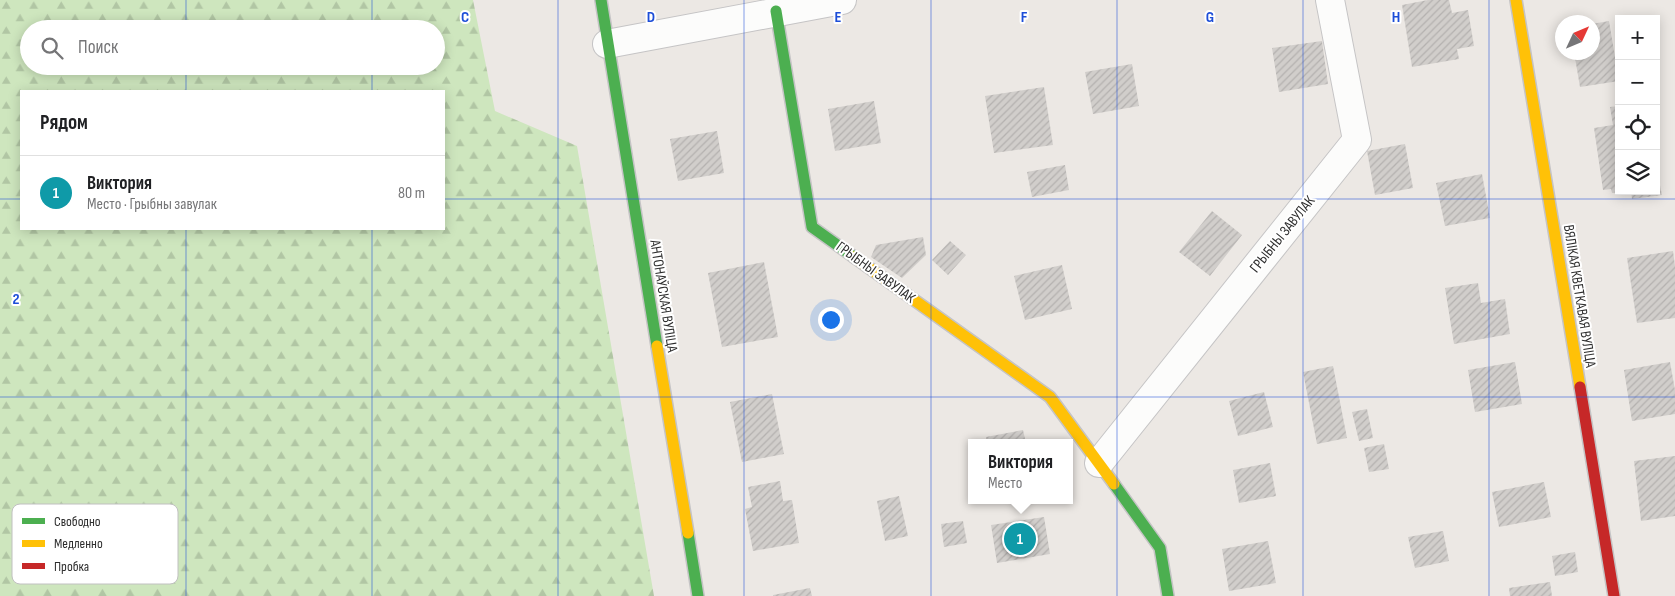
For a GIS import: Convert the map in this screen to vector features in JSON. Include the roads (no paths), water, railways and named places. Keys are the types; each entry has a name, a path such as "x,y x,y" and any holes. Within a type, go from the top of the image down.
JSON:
{"street":[{"name":"АНТОНАЎСКАЯ ВУЛІЦА","path":"601,0 698,596"},
{"path":"607,44 842,0"},
{"name":"ГРЫБНЫ ЗАВУЛАК","path":"1099,463 1357,140 1330,0"},
{"name":"ВЯЛІКАЯ КВЕТКАВАЯ ВУЛІЦА","path":"1516,0 1614,596"},
{"name":"ГРЫБНЫ ЗАВУЛАК","path":"776,11 812,227 1050,397 1160,548 1168,596"}],"place":[{"name":"Виктория","path":"1020,539"}]}
